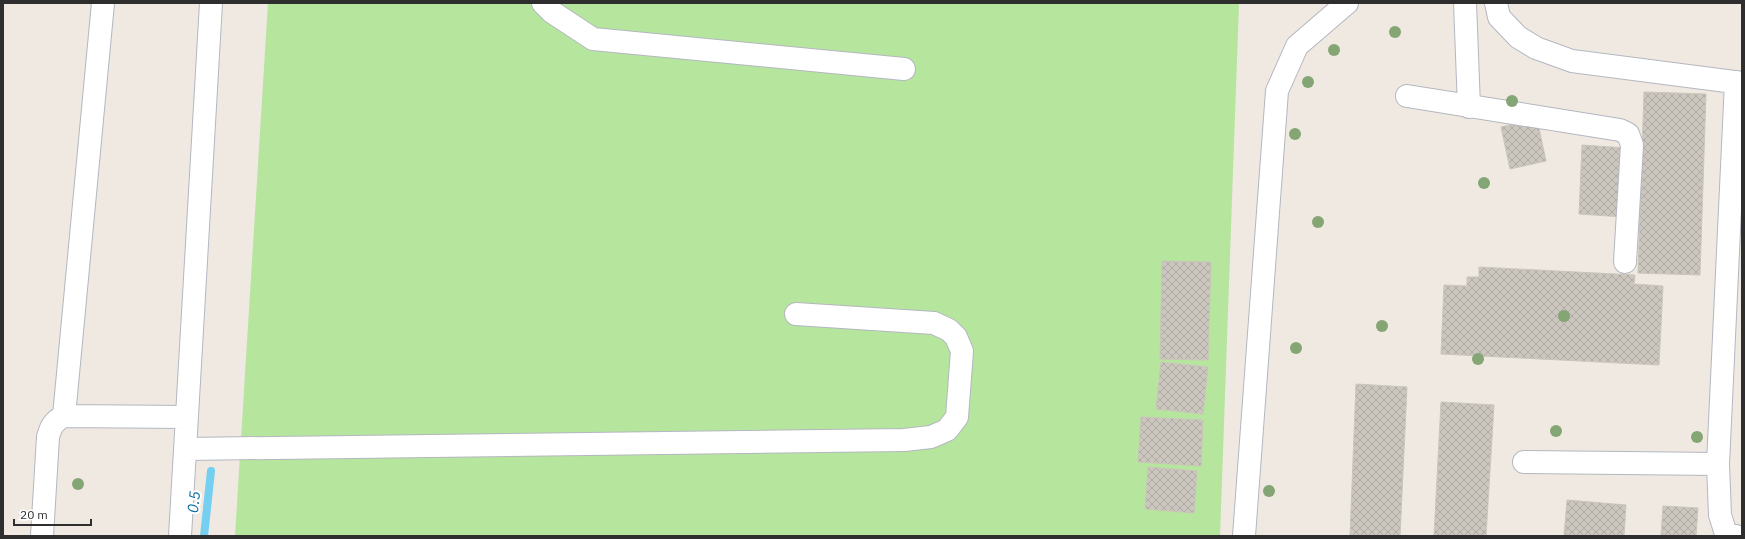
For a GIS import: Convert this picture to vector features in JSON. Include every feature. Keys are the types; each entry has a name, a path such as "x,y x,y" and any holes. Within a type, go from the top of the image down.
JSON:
{"street":[{"path":"64,416 104,3"},
{"path":"180,536 211,3"},
{"path":"543,3 552,12 593,39 904,69"},
{"path":"1244,536 1277,91 1297,46 1348,3"},
{"path":"1465,3 1469,107"},
{"path":"1496,3 1499,17 1518,37 1536,48 1572,61 1739,83 1718,464 1720,515 1726,534 1736,536"},
{"path":"1407,96 1620,130 1628,134 1632,145 1624,262"},
{"path":"185,449 904,440 931,437 947,430 957,417 962,350 956,337 949,330 934,323 796,314"},
{"path":"42,536 48,437 52,425 58,419 64,416 187,417"},
{"path":"1524,462 1718,464"}],"green space":[{"path":"268,3 1239,3 1220,536 235,536"}],"building":[{"path":"1644,92 1706,94 1700,275 1638,273"},
{"path":"1537,119 1546,161 1510,169 1501,127"},
{"path":"1582,145 1626,148 1623,217 1579,214"},
{"path":"1162,261 1211,262 1208,360 1160,359"},
{"path":"1479,267 1635,275 1634,284 1663,286 1659,365 1441,354 1444,285 1467,286 1467,277 1479,277"},
{"path":"1161,362 1208,367 1203,414 1156,409"},
{"path":"1356,384 1407,387 1400,536 1350,536"},
{"path":"1441,402 1494,405 1486,536 1434,536"},
{"path":"1141,417 1203,420 1201,466 1138,462"},
{"path":"1148,467 1197,471 1194,513 1145,509"},
{"path":"1567,500 1626,505 1624,536 1564,536"},
{"path":"1663,506 1698,508 1696,536 1661,536"}],"waterway":[{"name":"0.5","path":"204,536 211,471"}]}
